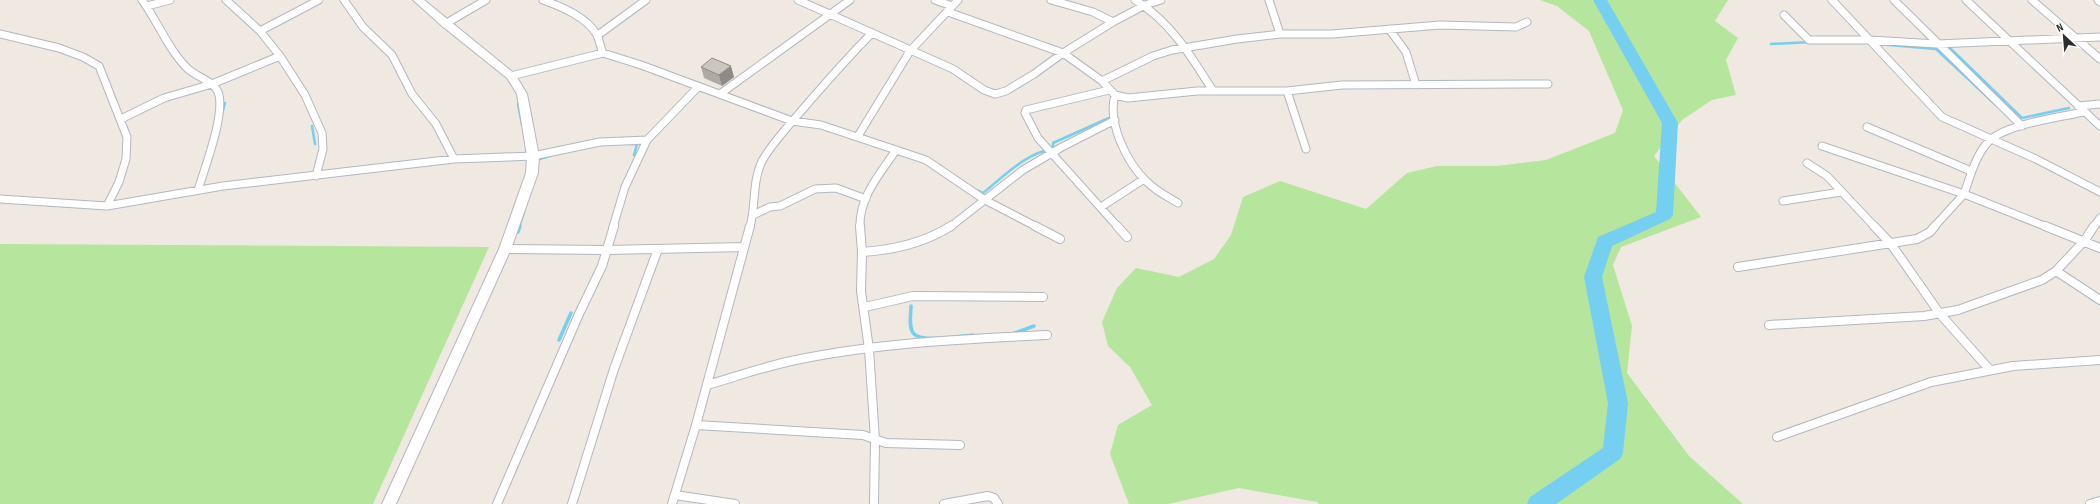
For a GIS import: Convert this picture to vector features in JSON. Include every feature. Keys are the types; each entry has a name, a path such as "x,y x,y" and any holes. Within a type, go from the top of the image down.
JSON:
{"main road":[{"path":"389,504 505,249 532,173 534,156 522,94 511,76 444,24 418,0"}],"street":[{"path":"142,0 188,68 212,84 219,94 220,105 216,124 198,190"},
{"path":"147,6 170,0"},
{"path":"226,0 260,31 280,56 305,95 322,133 323,149 316,176"},
{"path":"260,31 319,0"},
{"path":"344,0 364,28 392,55 412,94 436,124 454,159"},
{"path":"444,24 486,0"},
{"path":"543,0 570,12 584,21 598,36 603,53"},
{"path":"598,36 646,0"},
{"path":"798,0 953,69 984,90 995,94 1006,91 1034,74 1063,52 1113,22 1145,5 1161,0"},
{"path":"720,94 828,14 850,0"},
{"path":"934,0 950,9 1063,52 1102,81 1115,95 1128,98 1197,91 1287,91 1342,85 1548,84"},
{"path":"858,136 882,94 910,51 958,0"},
{"path":"1051,0 1093,12 1113,22"},
{"path":"1135,0 1145,5 1166,23 1187,48 1213,91"},
{"path":"1269,0 1280,34"},
{"path":"1832,0 1942,116 1956,124 1992,138 2100,192"},
{"path":"1894,0 2022,126"},
{"path":"1966,0 2100,126"},
{"path":"2032,0 2100,59"},
{"path":"1784,15 1809,40 1870,40 1937,44 2100,37"},
{"path":"1102,81 1147,58 1187,48 1280,34 1332,34 1440,25 1516,27 1527,22"},
{"path":"1389,29 1406,52 1416,85"},
{"path":"735,504 674,499 696,425 753,215 754,188 762,162 792,121 840,65 872,33"},
{"path":"0,34 59,48 84,57 99,66 128,137 126,159 119,182 107,206"},
{"path":"511,76 603,53 642,65 792,121 821,125 858,136 926,160 949,174 985,200 1060,239"},
{"path":"121,119 164,98 212,84 280,56"},
{"path":"497,504 579,314 602,266 625,188 647,140 698,87"},
{"path":"1109,90 1026,110 1026,115 1038,138 1127,237"},
{"path":"1287,91 1306,149"},
{"path":"1115,95 1112,105 1117,135 1144,179 1178,204"},
{"path":"2078,106 2100,104"},
{"path":"1738,267 1917,240 1930,232 1964,194 1971,170 1992,138 2022,126 2084,112"},
{"path":"862,252 890,251 922,242 953,226 1010,178 1049,151 1115,120"},
{"path":"1867,127 1971,170"},
{"path":"0,199 107,206 127,204 198,190 454,159 534,156 600,142 647,140"},
{"path":"1822,146 1964,194 2085,240 2100,248"},
{"path":"874,504 875,440 869,350 861,291 862,252 860,225 861,211 870,188 896,150"},
{"path":"1807,163 1827,176 1891,244 1940,314 1990,370"},
{"path":"1101,207 1144,179"},
{"path":"753,215 770,207 780,206 814,189 836,188 866,199"},
{"path":"1784,201 1842,192"},
{"path":"1769,325 1940,314 1958,310 2035,282 2056,272 2085,240 2100,218"},
{"path":"505,249 607,250 744,247"},
{"path":"572,504 614,369 658,249"},
{"path":"2056,272 2100,300"},
{"path":"864,307 913,296 1043,296"},
{"path":"707,385 790,361 910,343 952,339 1048,335"},
{"path":"1777,437 1911,388 2013,366 2099,362"},
{"path":"696,425 863,435 886,443 960,445"},
{"path":"944,504 988,496 994,498 998,504"},
{"path":"2090,504 2100,501"}],"green space":[{"path":"1540,0 1728,0 1715,21 1738,38 1726,60 1736,95 1712,100 1682,120 1654,156 1701,217 1621,247 1613,265 1632,326 1627,373 1689,456 1743,504 1319,504 1317,502 1239,488 1168,504 1129,504 1110,454 1118,425 1152,405 1130,367 1108,346 1102,322 1117,288 1136,268 1179,277 1214,259 1231,235 1243,197 1280,181 1366,209 1407,173 1437,166 1497,166 1546,160 1615,133 1623,110 1589,31 1557,6"},
{"path":"0,244 489,247 373,504 0,504"}],"building":[{"path":"712,58 731,66 719,75 701,67"}],"waterway":[{"path":"1538,504 1613,453 1618,403 1593,277 1604,242 1664,215 1670,123 1600,0"},
{"path":"1771,44 1811,42"},
{"path":"1877,44 1936,49 1996,105"},
{"path":"1944,47 1950,48 2022,118 2069,108"},
{"path":"221,118 225,103"},
{"path":"518,104 522,124"},
{"path":"977,190 983,193 1025,160 1043,151 1053,149 1053,143 1109,118 1113,121"},
{"path":"312,126 315,144"},
{"path":"630,144 637,144 634,155"},
{"path":"536,160 550,156"},
{"path":"519,227 524,212"},
{"path":"518,232 520,226"},
{"path":"911,306 911,328 914,334 919,337 933,339 973,335"},
{"path":"559,340 571,313"},
{"path":"1015,333 1034,326"}]}
